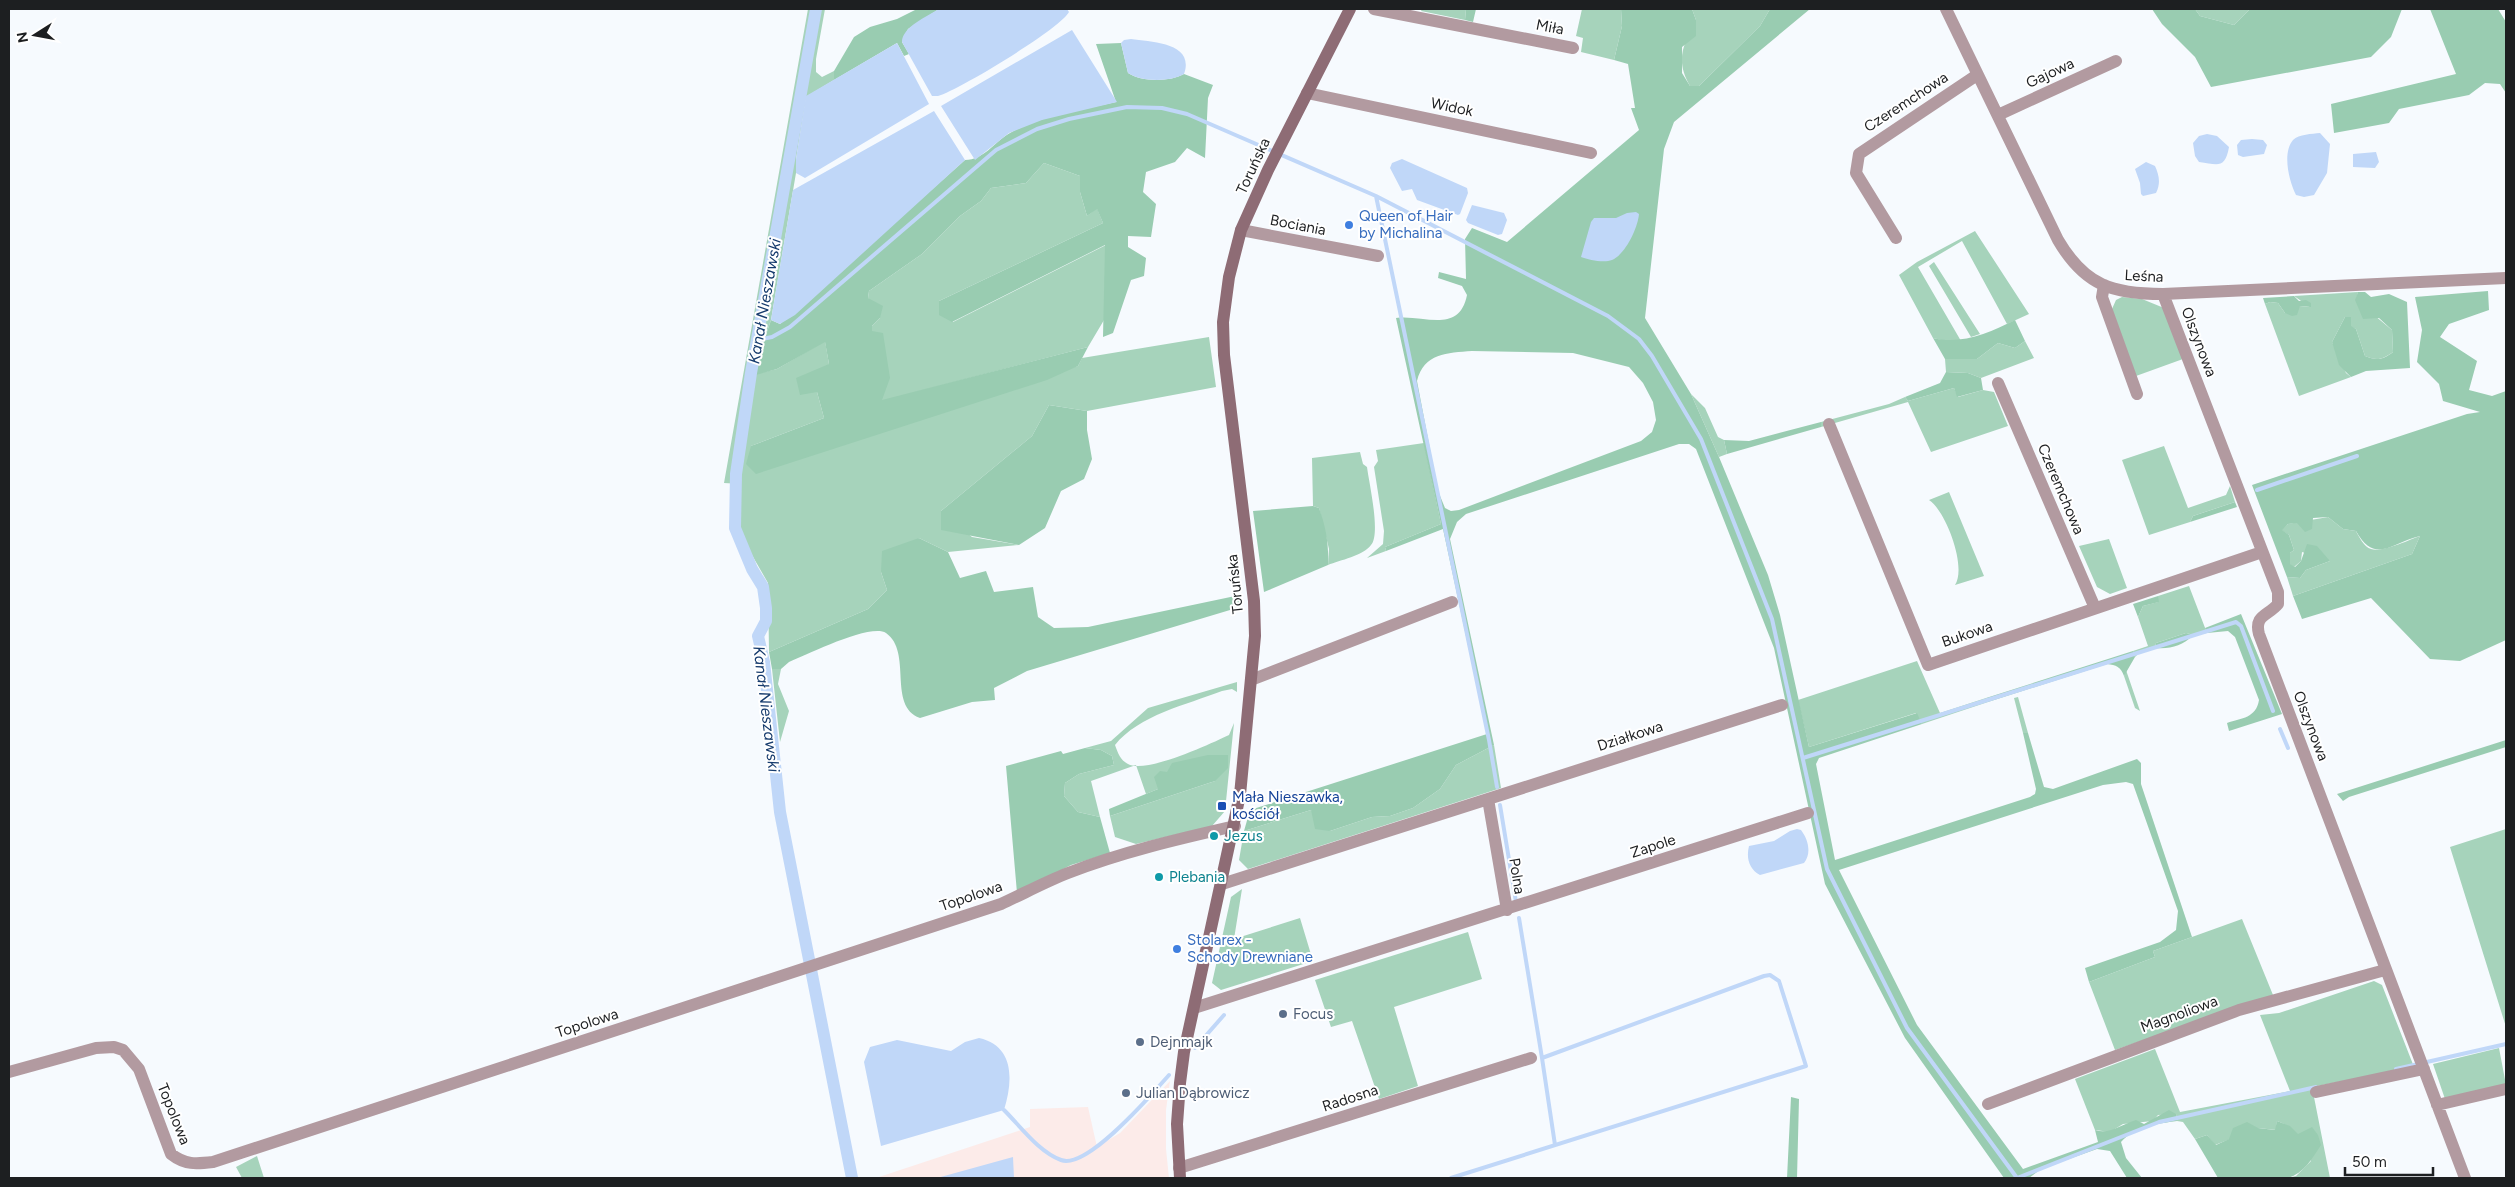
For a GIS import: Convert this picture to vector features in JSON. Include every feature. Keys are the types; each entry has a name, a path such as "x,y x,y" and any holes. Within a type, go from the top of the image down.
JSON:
{"main road":[{"name":"Toruńska","path":"1180,1173 1177,1124 1180,1082 1194,1008 1235,826 1244,768 1251,680 1254,601 1227,383 1223,334 1228,277 1241,230 1307,92 1350,9"}],"street":[{"name":"Miła","path":"1374,9 1573,48"},
{"name":"Leśna","path":"1946,9 2063,248 2079,268 2116,291 2164,294 2506,278"},
{"name":"Gajowa","path":"1998,116 2116,61"},
{"name":"Czeremchowa","path":"1896,238 1856,173 1859,154 1977,75"},
{"name":"Widok","path":"1307,92 1591,152"},
{"name":"Bociania","path":"1241,230 1378,256"},
{"path":"2104,285 2102,297 2137,394"},
{"name":"Olszynowa","path":"2164,294 2279,598 2275,607 2259,619 2259,634 2465,1178"},
{"name":"Czeremchowa","path":"1998,383 2095,608"},
{"name":"Bukowa","path":"1829,424 1928,665 2262,552"},
{"path":"1251,680 1452,602"},
{"name":"Działkowa","path":"1488,799 1782,704"},
{"path":"1222,884 1488,799"},
{"name":"Polna","path":"1194,1008 1507,910 1488,799"},
{"name":"Zapole","path":"1507,910 1808,813"},
{"name":"Topolowa","path":"9,1072 96,1048 114,1047 123,1050 139,1069 171,1154 180,1161 190,1164 202,1164 1001,904 1067,873 1114,857 1235,826"},
{"name":"Magnoliowa","path":"1988,1104 2239,1010 2385,970"},
{"name":"Radosna","path":"1180,1173 1531,1058"},
{"path":"2316,1092 2422,1065"},
{"path":"2437,1105 2506,1089"}],"shaded area":[{"path":"1170,1081 1166,1110 1166,1149 1169,1178 876,1178 1030,1127 1030,1109 1088,1107 1097,1147 1120,1133"}],"green space":[{"path":"808,9 825,9 816,59 816,72 822,77 834,71 834,80 806,97 796,159 796,173 771,320 752,375 777,369 825,341 829,364 817,392 824,418 751,446 1078,366 1082,358 1209,337 1216,387 1087,411 1049,405 1032,436 941,511 972,537 1019,545 948,552 919,538 881,572 887,590 868,609 769,652 768,583 741,536 741,484 724,483"},
{"path":"917,9 939,9 908,29 902,42 909,54 904,56 897,43 834,80 834,71 854,37 870,27 897,19"},
{"path":"1422,9 1466,9 1465,20 1421,11"},
{"path":"1466,9 1476,9 1473,22 1465,20"},
{"path":"1582,9 1621,9 1622,26 1614,60 1581,52 1583,38 1576,36"},
{"path":"1621,9 1692,9 1696,20 1696,36 1682,47 1682,73 1690,86 1699,86 1760,26 1770,9 1810,9 1674,122 1664,149 1645,318 1691,394 1768,575 1780,615 1809,747 1917,713 1922,724 1819,758 1816,764 1835,860 2035,794 2036,789 2023,733 2028,733 2044,787 2053,789 2137,759 2141,763 2141,784 2192,937 2153,951 2155,957 2089,982 2085,968 2160,942 2176,930 2178,911 2133,784 2126,782 2103,785 1839,870 1917,1025 2023,1169 2098,1142 2095,1130 2111,1130 2136,1120 2144,1124 2169,1110 2176,1114 2177,1121 2140,1129 2121,1142 2126,1158 2142,1178 2127,1178 2110,1151 2097,1149 2041,1169 2029,1178 2004,1178 1905,1038 1825,884 1774,648 1696,449 1689,444 1679,444 1466,514 1457,522 1450,539 1494,745 1456,765 1440,789 1413,808 1390,816 1372,817 1330,831 1315,829 1311,810 1244,831 1250,810 1487,734 1443,529 1386,551 1385,547 1441,524 1396,318 1439,320 1448,319 1456,315 1463,307 1467,295 1462,286 1438,278 1439,272 1466,279 1465,239 1472,228 1507,242 1639,130 1631,108 1635,108 1628,64 1614,60 1622,26","holes":["1472,351 1573,353 1629,367 1643,383 1653,402 1656,420 1652,432 1641,441 1459,510 1451,511 1445,508 1438,491 1417,381 1425,365 1438,356"]},
{"path":"1692,9 1770,9 1760,26 1699,86 1690,86 1685,77 1682,53 1687,37 1696,20"},
{"path":"2152,9 2195,9 2200,16 2234,25 2250,9 2402,9 2391,37 2371,57 2211,87 2195,57 2162,24"},
{"path":"2195,9 2250,9 2234,25 2200,16"},
{"path":"2430,9 2498,9 2506,22 2506,93 2500,84 2485,83 2469,95 2399,109 2389,123 2334,133 2331,104 2456,74"},
{"path":"1121,43 1128,73 1134,76 1164,80 1184,74 1213,85 1208,98 1205,158 1187,148 1175,162 1146,172 1143,192 1156,204 1151,237 1128,236 1128,247 1146,258 1144,276 1131,280 1113,333 1103,337 1105,245 952,322 939,315 939,301 1103,223 1097,209 1087,216 1080,192 1080,176 1044,163 1026,183 991,188 981,201 960,216 922,254 869,291 868,298 883,306 880,318 872,326 872,331 883,333 890,378 882,400 1088,347 1078,366 1047,380 756,474 746,464 751,446 824,418 817,392 800,395 796,378 829,364 825,342 777,369 752,376 771,320 780,324 965,160 978,157 1010,133 1035,122 1116,102 1096,44"},
{"path":"1044,163 1080,176 1080,192 1087,216 1097,208 1103,223 939,301 953,322 1106,245 1104,320 1088,347 882,401 872,332 872,326 880,318 868,298 869,291 922,254 960,216 981,201 991,188 1026,183"},
{"path":"1975,231 2029,314 2007,324 1962,241 1918,267 1961,341 1949,342 1933,338 1899,275 1917,262"},
{"path":"1934,262 1980,334 1971,337 1929,266"},
{"path":"2488,291 2489,310 2449,324 2440,337 2477,361 2469,390 2492,396 2506,391 2506,640 2460,661 2430,659 2371,598 2302,619 2293,596 2412,554 2420,536 2384,549 2377,549 2370,547 2363,541 2356,531 2343,529 2328,517 2313,518 2312,529 2305,532 2297,523 2288,524 2282,530 2289,535 2294,550 2290,553 2290,564 2295,567 2301,561 2307,544 2317,546 2330,561 2306,570 2300,578 2287,577 2252,485 2467,414 2480,412 2443,401 2439,384 2417,362 2422,330 2415,297"},
{"path":"2358,292 2356,300 2392,330 2393,352 2379,359 2365,356 2356,329 2351,327 2345,317 2332,342 2346,373 2351,377 2299,396 2265,304 2270,302 2278,303 2285,313 2300,306 2310,307 2294,296"},
{"path":"2358,292 2365,292 2371,297 2389,294 2407,302 2410,368 2366,371 2351,377 2339,365 2332,342 2345,317 2351,317 2351,326 2356,329 2365,356 2380,359 2393,352 2392,330 2379,318 2363,319 2355,300"},
{"path":"2294,296 2299,301 2306,300 2311,303 2311,307 2300,306 2297,315 2292,316 2285,313 2278,303 2270,302 2265,304 2263,298"},
{"path":"2122,297 2142,299 2164,308 2183,359 2136,376 2112,309 2116,300"},
{"path":"2015,320 2025,341 2015,348 1998,343 1977,359 1945,359 1933,338 1943,340 1964,339 1985,333"},
{"path":"2025,341 2034,358 1981,378 1968,373 1946,372 1945,359 1977,359 1998,343 2015,348"},
{"path":"1946,372 1968,373 1981,378 1983,390 1957,397 1954,388 1908,401 1905,397 1940,383"},
{"path":"1954,388 1958,397 1983,390 1994,392 2008,426 1931,452 1908,402 1821,427 1821,422 1889,404 1905,397 1908,401"},
{"path":"1691,394 1705,408 1718,437 1724,440 1727,454 1719,457"},
{"path":"1049,405 1087,411 1087,430 1092,459 1084,479 1061,491 1045,528 1019,545 941,530 941,511 1032,436"},
{"path":"1821,422 1821,427 1727,454 1724,440 1749,441"},
{"path":"1424,443 1441,524 1385,547 1386,551 1367,558 1383,544 1384,531 1374,467 1378,461 1376,450"},
{"path":"2164,446 2188,508 2226,495 2230,486 2235,502 2193,516 2190,522 2149,535 2122,460"},
{"path":"1360,452 1363,464 1367,467 1372,496 1375,520 1374,539 1371,545 1363,552 1328,565 1329,549 1319,508 1313,506 1312,458"},
{"path":"1949,492 1984,576 1955,585 1958,577 1957,553 1942,515 1929,500"},
{"path":"2235,502 2237,507 2190,522 2193,516"},
{"path":"1313,506 1319,508 1324,522 1328,565 1264,592 1253,511"},
{"path":"2328,517 2343,529 2356,531 2364,544 2371,549 2388,548 2420,536 2412,554 2293,596 2287,577 2300,578 2306,570 2330,561 2302,552 2301,561 2294,567 2289,564 2290,553 2294,550 2289,535 2281,530 2288,524"},
{"path":"919,538 948,552 960,578 986,571 994,592 1033,587 1038,617 1054,628 1088,627 1240,595 1240,607 1027,671 994,688 995,700 972,702 920,718 910,712 905,702 898,653 894,642 886,633 878,631 867,632 853,636 789,662 781,669 772,669 769,652 868,609 887,590 881,572 882,551"},
{"path":"2109,539 2127,588 2110,594 2097,587 2079,546"},
{"path":"2189,586 2207,633 2194,635 2186,633 2156,643 2155,648 2138,654 2135,657 2133,651 2148,646 2138,617 2143,606 2158,602 2158,596"},
{"path":"2158,596 2159,602 2143,606 2138,617 2133,604"},
{"path":"2241,614 2282,714 2229,731 2227,723 2252,714 2259,700 2235,637 2228,631 2207,633 2205,628"},
{"path":"2186,633 2194,635 2176,646 2155,648 2156,643"},
{"path":"2133,651 2135,657 2124,676 2118,667 2107,664 1988,702 1986,698"},
{"path":"1917,661 1940,713 1986,698 1988,702 1922,724 1916,713 1809,747 1798,700"},
{"path":"772,669 781,669 778,684 789,711 780,742"},
{"path":"2126,670 2140,711 2135,708 2124,676"},
{"path":"1237,682 1237,692 1232,689 1222,691 1179,706 1150,718 1125,735 1115,745 1123,760 1135,766 1091,781 1100,817 1078,812 1064,796 1065,783 1079,774 1114,765 1112,756 1101,750 1085,748 1111,741 1148,708"},
{"path":"2018,697 2028,733 2023,733 2014,698"},
{"path":"1234,723 1225,811 1212,826 1136,844 1115,837 1110,816 1215,781 1158,789 1146,794 1136,766 1163,762 1208,745 1229,735"},
{"path":"2506,740 2506,747 2349,797 2343,801 2337,794"},
{"path":"1494,745 1501,788 1248,869 1239,860 1244,831 1311,810 1330,831 1372,817 1390,816 1413,808 1440,789 1456,765"},
{"path":"1085,748 1101,750 1112,756 1114,765 1079,774 1065,783 1064,796 1078,812 1100,817 1110,853 1071,865 1017,893 1006,766 1061,751 1063,754"},
{"path":"1208,755 1228,755 1228,768 1215,781 1110,816 1109,809 1158,789 1154,777 1160,771 1167,772 1172,763"},
{"path":"2506,829 2506,1027 2450,847"},
{"path":"1242,889 1234,939 1300,918 1313,961 1221,990 1212,983 1231,897"},
{"path":"2242,919 2273,995 2115,1050 2089,982 2155,957 2153,951"},
{"path":"1468,932 1482,979 1394,1007 1418,1086 1379,1099 1352,1021 1331,1027 1315,980"},
{"path":"2374,981 2382,985 2414,1067 2312,1087 2330,1178 2288,1178 2296,1176 2311,1161 2299,1136 2291,1128 2277,1121 2276,1130 2258,1128 2215,1145 2207,1135 2195,1139 2183,1122 2177,1121 2176,1114 2158,1115 2153,1121 2123,1124 2110,1132 2095,1130 2075,1079 2155,1049 2180,1112 2290,1091 2260,1015 2279,1013"},
{"path":"2499,1048 2506,1085 2445,1099 2433,1064"},
{"path":"1791,1097 1799,1099 1797,1178 1787,1178"},
{"path":"2277,1121 2290,1126 2298,1134 2312,1127 2318,1135 2321,1145 2299,1173 2288,1178 2218,1178 2195,1139 2207,1135 2216,1145 2229,1139 2233,1128 2247,1122 2258,1128 2275,1130"},
{"path":"257,1156 264,1178 242,1178 236,1167"}],"water":[{"path":"939,9 1067,9 1069,12 1062,20 1029,45 949,92 932,96 902,42 906,32 911,27"},
{"path":"1072,30 1117,102 1042,120 1009,133 975,160 941,106"},
{"path":"1131,39 1160,43 1178,50 1186,64 1184,74 1164,80 1156,80 1140,78 1128,73 1121,43 1124,40"},
{"path":"897,43 929,104 805,178 796,173 796,159 806,96"},
{"path":"934,111 965,160 795,315 780,324 771,320 793,190"},
{"path":"2320,133 2330,144 2327,173 2314,195 2304,197 2296,195 2291,182 2287,159 2290,146 2293,140 2299,137"},
{"path":"2207,134 2217,136 2229,147 2225,159 2219,164 2199,162 2195,156 2193,143 2199,136"},
{"path":"2241,140 2263,140 2267,145 2264,154 2243,157 2238,155 2237,145"},
{"path":"2376,152 2379,162 2375,168 2353,167 2353,154"},
{"path":"1402,159 1467,188 1468,193 1460,214 1458,215 1417,200 1412,189 1402,191 1390,168 1392,163"},
{"path":"2146,162 2155,166 2159,182 2156,193 2143,196 2135,169"},
{"path":"1472,205 1504,213 1507,220 1502,234 1498,235 1468,223 1466,220"},
{"path":"1636,212 1639,214 1634,233 1617,257 1605,261 1581,257 1591,222 1594,218 1616,218 1627,213"},
{"path":"1797,829 1801,830 1808,846 1808,855 1804,863 1760,875 1753,870 1748,859 1749,846 1774,841"},
{"path":"979,1038 991,1042 1005,1057 1010,1077 1004,1110 881,1146 864,1062 870,1047 897,1040 951,1051 965,1042"},
{"path":"1013,1157 1014,1178 937,1178"}],"waterway":[{"name":"Kanał Nieszawski","path":"816,9 751,373 736,474 735,528 752,569 763,587 766,621 758,636 764,662 780,812 852,1178"},
{"path":"757,340 772,337 790,327 996,150 1037,129 1069,119 1127,107 1162,108 1187,114 1376,196 1608,316 1639,339 1652,356 1701,439 1772,619 1827,869 1907,1028 2017,1178 2159,1122 2316,1087"},
{"path":"1376,196 1489,740 1497,787"},
{"path":"2257,490 2357,456"},
{"path":"1803,758 2236,622 2241,626 2273,711"},
{"path":"2280,729 2288,748"},
{"path":"1500,805 1516,902"},
{"path":"1519,918 1542,1058"},
{"path":"1451,1178 1806,1066 1779,981 1770,975 1764,976 1542,1058 1555,1145"},
{"path":"1195,1048 1224,1015"},
{"path":"2396,1069 2506,1044"},
{"path":"1004,1110 1045,1151 1061,1160 1072,1160 1086,1154 1102,1143 1149,1098 1169,1075"}],"place":[{"name":"Queen of Hair by Michalina","path":"1349,225"},
{"name":"Mała Nieszawka, kościół","path":"1222,806"},
{"name":"Jezus","path":"1214,836"},
{"name":"Plebania","path":"1159,877"},
{"name":"Stolarex - Schody Drewniane","path":"1177,949"},
{"name":"Focus","path":"1283,1014"},
{"name":"Dejnmajk","path":"1140,1042"},
{"name":"Julian Dąbrowicz","path":"1126,1093"}]}
